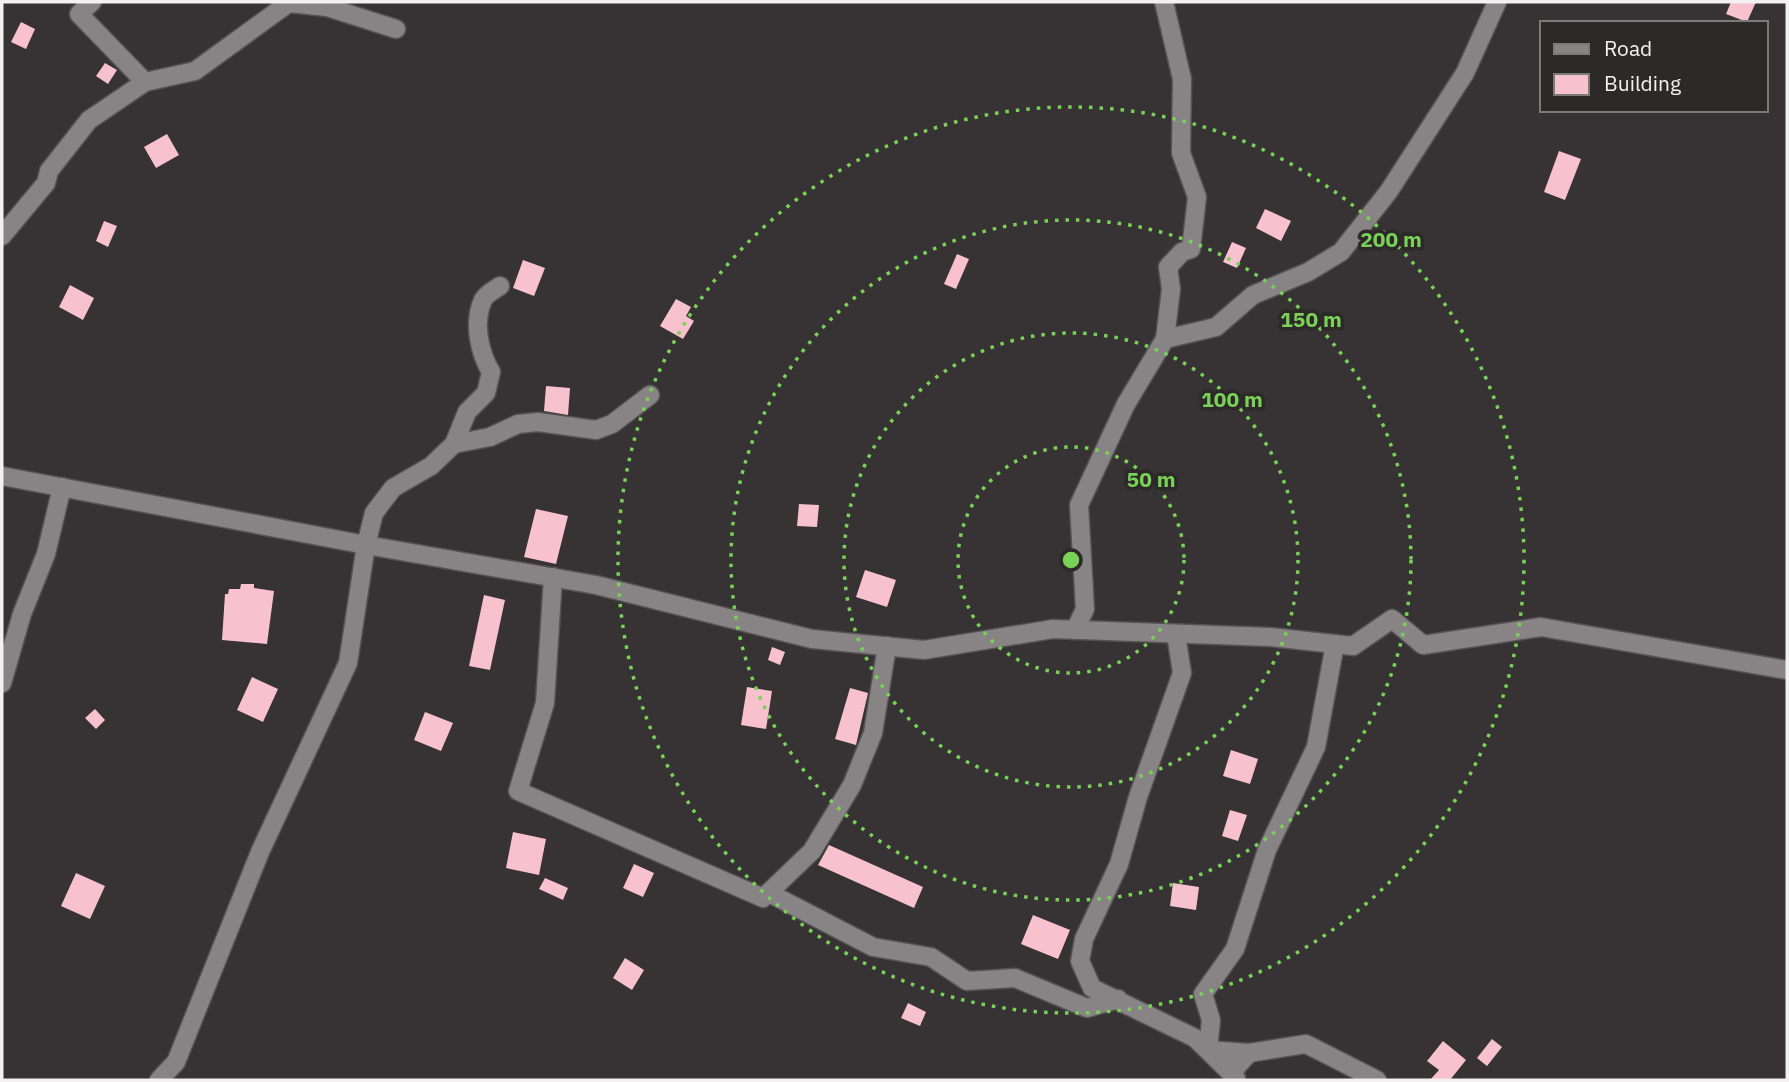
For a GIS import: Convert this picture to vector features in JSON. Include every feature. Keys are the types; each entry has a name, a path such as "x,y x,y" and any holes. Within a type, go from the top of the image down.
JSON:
{"street":[{"path":"1075,630 1085,609 1079,505 1126,404 1165,339 1171,289 1168,267 1182,252 1191,249 1197,197 1181,153 1182,79 1164,2"},
{"path":"1165,339 1216,327 1253,295 1308,272 1341,252 1389,191 1465,73 1497,2"},
{"path":"2,236 46,183 49,172 89,120 145,82 195,71 289,3 327,8 396,29"},
{"path":"79,6 145,82"},
{"path":"159,1080 176,1062 260,852 348,663 366,545 374,513 393,488 431,467 454,444 467,412 486,393 491,372 481,356 479,315 484,297 500,286"},
{"path":"454,444 490,437 518,424 538,422 596,430 612,424 650,395"},
{"path":"2,476 366,545 596,585 812,639 925,650 1053,629 1270,637 1353,646 1392,619 1423,645 1541,627 1787,670"},
{"path":"2,683 22,614 46,554 62,487"},
{"path":"553,578 545,703 519,791 763,898 812,851 852,785 873,733 887,646"},
{"path":"1176,634 1182,673 1138,797 1119,864 1084,939 1080,961 1092,988 1195,1038 1233,1077 1249,1053"},
{"path":"1208,1050 1211,1020 1203,994 1235,949 1267,850 1316,747 1335,644"},
{"path":"769,893 873,947 931,957 967,981 1015,978 1087,1009 1118,999"},
{"path":"1208,1050 1249,1053 1306,1044 1377,1080"}],"building":[{"path":"1731,2 1756,2 1747,21 1726,14"},
{"path":"21,22 35,29 26,49 11,42"},
{"path":"105,63 117,70 108,84 96,76"},
{"path":"167,134 179,155 156,168 144,147"},
{"path":"1559,151 1581,159 1565,200 1544,192"},
{"path":"1265,209 1291,221 1281,241 1256,228"},
{"path":"104,221 117,226 108,247 96,241"},
{"path":"1232,242 1246,248 1237,268 1223,262"},
{"path":"957,254 969,259 956,289 944,284"},
{"path":"523,260 545,268 534,296 513,288"},
{"path":"70,285 94,298 83,320 59,307"},
{"path":"676,299 691,307 686,316 694,321 683,339 660,326"},
{"path":"546,386 570,388 568,415 544,411"},
{"path":"799,504 819,505 817,527 797,526"},
{"path":"536,509 568,516 556,564 524,557"},
{"path":"865,570 896,580 887,607 856,597"},
{"path":"241,584 254,584 254,588 274,591 267,644 222,640 225,594 228,594 229,589 240,589"},
{"path":"484,595 505,600 490,670 469,666"},
{"path":"772,647 785,652 780,665 768,660"},
{"path":"252,677 278,689 263,722 237,710"},
{"path":"747,687 772,691 766,729 741,725"},
{"path":"850,688 868,693 856,745 835,739"},
{"path":"95,709 105,720 96,729 85,718"},
{"path":"425,712 453,723 441,751 414,740"},
{"path":"1231,750 1258,759 1250,784 1223,776"},
{"path":"1230,810 1247,815 1238,841 1222,836"},
{"path":"513,832 546,839 539,875 506,868"},
{"path":"829,845 923,887 914,908 818,865"},
{"path":"634,864 654,873 643,897 623,888"},
{"path":"76,873 105,886 90,919 61,906"},
{"path":"545,878 568,888 563,900 539,889"},
{"path":"1173,883 1199,887 1196,910 1170,906"},
{"path":"1033,915 1070,930 1058,959 1021,944"},
{"path":"625,958 644,970 632,990 613,978"},
{"path":"908,1003 926,1012 920,1026 901,1018"},
{"path":"1492,1039 1502,1047 1487,1066 1477,1058"},
{"path":"1443,1041 1466,1060 1450,1080 1430,1080 1439,1070 1427,1061"}]}
